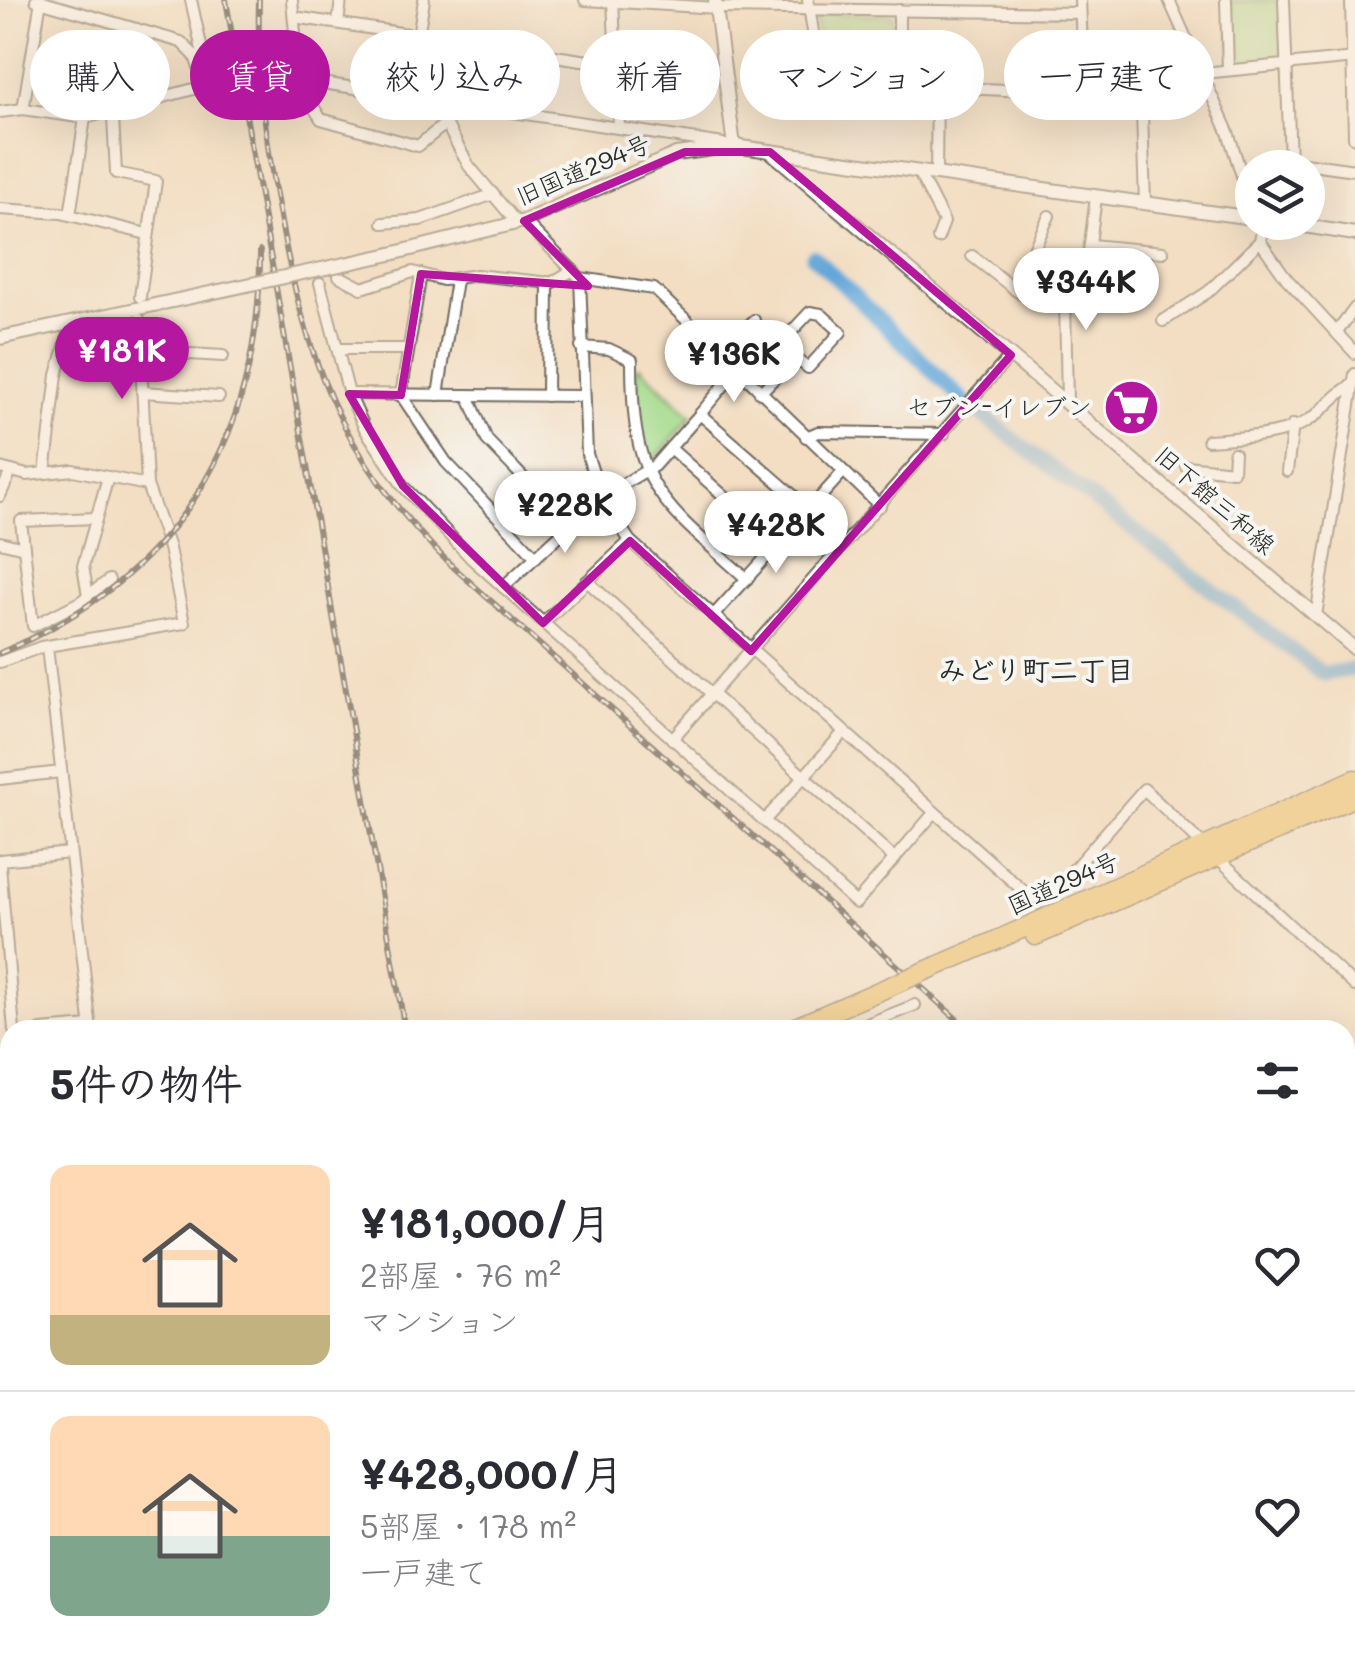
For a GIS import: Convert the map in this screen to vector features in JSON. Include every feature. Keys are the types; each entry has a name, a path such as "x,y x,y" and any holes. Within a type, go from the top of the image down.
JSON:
{"highway":[{"name":"国道294号","path":"841,1020 1210,851 1355,779"},
{"name":"国道294号","path":"1210,851 1355,796"},
{"name":"国道294号","path":"814,1020 1000,946"}],"street":[{"path":"23,108 40,0 181,42 190,53"},
{"path":"192,0 198,30"},
{"path":"292,0 295,30"},
{"path":"338,22 341,0"},
{"path":"419,30 424,0"},
{"path":"586,0 899,10 944,5 1080,13"},
{"path":"1080,0 1081,30"},
{"path":"1169,0 1183,30"},
{"path":"1226,0 1228,70"},
{"path":"1284,0 1290,161 1355,170"},
{"path":"1352,0 1355,136"},
{"path":"613,2 614,30"},
{"path":"560,118 734,146 716,4"},
{"path":"809,5 813,30"},
{"path":"899,10 899,30"},
{"path":"294,16 391,30"},
{"path":"1214,71 1354,58"},
{"path":"1214,103 1235,161"},
{"path":"0,112 30,109"},
{"path":"70,215 85,120"},
{"path":"113,120 116,173 156,181 140,296"},
{"path":"328,120 344,129 418,146 444,124"},
{"path":"442,120 469,166 576,274 586,454 601,497 630,541 1037,903 1057,888 1144,789 1355,986"},
{"path":"619,120 619,127"},
{"path":"936,173 937,120"},
{"path":"1142,120 1145,203"},
{"name":"旧国道294号","path":"0,338 521,222 676,154 734,146 1235,216"},
{"name":"旧下館三和線","path":"770,152 1355,649"},
{"path":"918,171 944,222 938,238"},
{"path":"383,223 420,220 494,194"},
{"path":"1084,298 1096,197"},
{"path":"0,209 70,215 93,224 147,234"},
{"path":"1015,290 1049,216"},
{"path":"1325,229 1355,234"},
{"path":"1164,321 1208,292 1260,241 1286,278 1355,353"},
{"path":"1091,244 1111,250 1163,252"},
{"path":"972,256 1031,298 1138,294"},
{"path":"339,276 362,288 390,276 420,274 456,280 476,275 548,282 576,274 654,289 880,506"},
{"path":"420,274 401,395 446,462 536,556"},
{"path":"438,394 456,280"},
{"path":"547,396 548,282"},
{"path":"320,283 349,394 365,429 403,486 543,623 856,903 934,813"},
{"path":"1065,299 1067,403"},
{"path":"1337,332 1355,308"},
{"path":"810,312 822,314 841,332 808,368 794,357 781,343 810,312"},
{"path":"0,662 48,647 184,623 169,548 147,485 139,319"},
{"path":"722,356 754,320"},
{"path":"45,473 57,374 72,324"},
{"path":"581,347 608,349 632,360 632,424 646,473 671,508 747,579"},
{"path":"338,349 408,349"},
{"path":"139,351 223,356"},
{"path":"672,739 1011,355"},
{"path":"760,393 794,357"},
{"path":"504,587 601,497 646,473 737,370"},
{"path":"1208,440 1265,436 1313,417 1353,380"},
{"path":"1316,616 1353,380"},
{"path":"142,392 219,397"},
{"path":"349,394 581,396"},
{"path":"468,396 487,440 569,525"},
{"path":"700,414 809,509"},
{"path":"1287,471 1293,425"},
{"path":"806,438 818,432 944,434"},
{"path":"670,448 778,544"},
{"path":"1186,466 1233,471 1234,454"},
{"path":"0,496 6,469 45,473 72,470 147,485"},
{"path":"714,616 843,472"},
{"path":"88,596 83,566 108,477"},
{"path":"96,518 22,521 33,626 88,596 108,580"},
{"path":"543,623 630,541"},
{"path":"0,542 24,548"},
{"path":"587,581 896,858"},
{"path":"48,647 89,1020"},
{"path":"764,821 843,733"},
{"path":"0,779 61,772"},
{"path":"11,1020 0,862 70,853"},
{"path":"877,1020 915,1005"}],"highlighted area":[{"path":"685,152 770,152 1011,355 751,651 630,541 543,623 403,486 349,394 401,395 421,274 588,286 524,221"}],"green space":[{"path":"1281,0 1283,57 1278,62 1238,68 1232,64 1230,1"},
{"path":"819,14 893,15 893,30 817,30 815,19"},
{"path":"640,367 692,416 651,463 639,443 636,369"}],"waterway":[{"path":"813,256 963,400"},
{"path":"974,409 1323,674 1355,669"}],"railway":[{"path":"226,0 403,1020"},
{"path":"259,0 266,129 301,310 332,401 380,484 451,565 958,1020"},
{"path":"0,653 62,622 115,585 160,543 197,495 225,442 245,384 256,320 260,251"}],"place":[{"name":"セブン-イレブン","path":"1131,407"}],"district":[{"name":"みどり町二丁目","path":"1036,670"}]}
